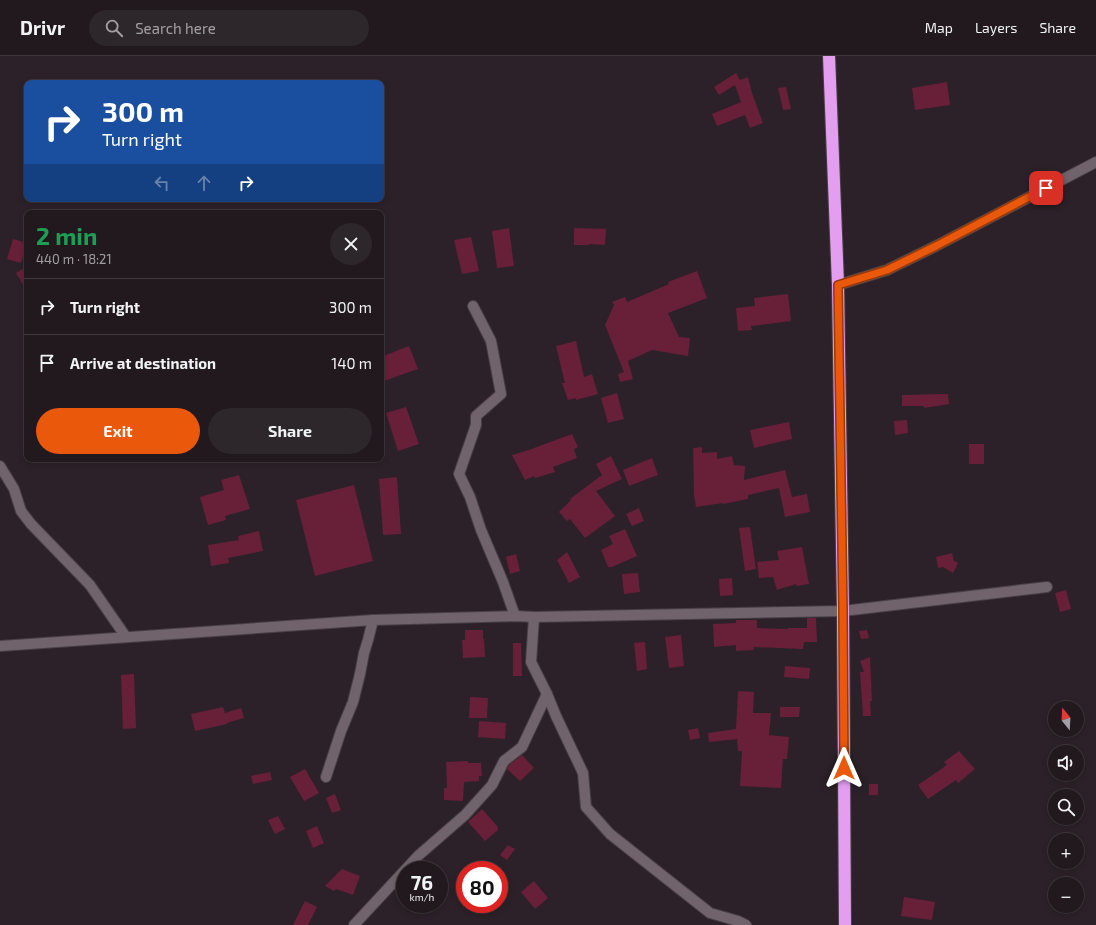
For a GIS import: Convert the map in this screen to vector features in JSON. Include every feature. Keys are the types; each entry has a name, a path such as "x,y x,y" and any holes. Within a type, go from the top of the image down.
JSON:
{"highway":[{"path":"829,56 838,285 846,925"}],"street":[{"path":"838,285 887,270 1096,162"},
{"path":"473,306 491,342 501,394 476,416 476,425 459,474 470,497 481,530 503,582 515,616"},
{"path":"0,466 14,489 21,510 31,524 90,585 126,636"},
{"path":"0,646 372,620 515,616 534,617 843,611 1047,587"},
{"path":"534,617 531,662 583,773 586,807 610,834 710,913 738,921 746,925"},
{"path":"326,777 341,731 353,702 372,620"},
{"path":"354,925 419,855 465,815 492,785 504,761 522,747 547,694"}],"building":[{"path":"736,73 740,80 748,77 763,123 750,128 745,115 717,126 712,114 741,102 735,85 719,95 714,87"},
{"path":"947,82 950,105 915,110 912,88"},
{"path":"786,87 791,109 783,110 778,88"},
{"path":"509,228 514,266 497,268 492,231"},
{"path":"574,228 606,229 605,245 574,245"},
{"path":"471,237 479,271 462,274 454,240"},
{"path":"13,239 24,242 24,253 21,263 7,259"},
{"path":"24,268 24,286 16,273"},
{"path":"697,271 707,298 668,313 679,337 690,338 688,356 652,350 628,361 633,379 620,382 618,374 624,372 605,325 614,305 612,302 625,297 627,302 669,284 668,282"},
{"path":"788,294 791,321 751,326 752,330 738,331 736,308 755,306 754,298"},
{"path":"576,341 584,377 592,374 598,394 576,400 576,398 568,400 562,383 565,383 556,346"},
{"path":"409,346 418,369 384,381 384,356"},
{"path":"617,393 624,419 608,423 601,398"},
{"path":"948,394 949,404 924,408 924,406 902,406 902,395"},
{"path":"406,407 419,444 398,451 386,413"},
{"path":"907,420 908,433 895,435 894,421"},
{"path":"789,422 792,439 754,448 750,430"},
{"path":"572,434 578,447 574,449 577,458 553,467 555,472 535,478 534,476 525,480 512,455"},
{"path":"969,444 984,444 984,464 969,464"},
{"path":"702,447 702,453 717,452 717,459 732,456 734,465 745,466 744,480 785,470 792,497 807,494 810,512 785,517 779,488 748,495 748,499 696,507 694,495 693,448"},
{"path":"611,456 622,479 596,491 615,516 585,538 570,519 567,521 559,512 571,500 570,499 602,475 596,464"},
{"path":"652,458 658,475 629,486 623,470"},
{"path":"239,475 250,509 225,516 226,520 208,525 200,497 224,490 221,480"},
{"path":"397,477 401,534 383,535 379,479"},
{"path":"354,485 373,561 315,576 296,500"},
{"path":"639,508 644,521 632,526 626,514"},
{"path":"750,527 756,569 745,571 739,528"},
{"path":"625,529 637,556 612,567 608,567 601,550 613,544 609,536"},
{"path":"259,531 263,551 228,558 229,563 211,566 208,545 239,540 238,536"},
{"path":"802,547 809,584 796,586 796,584 777,590 773,577 759,578 757,562 779,560 777,551"},
{"path":"567,552 580,577 569,583 557,560"},
{"path":"952,553 954,561 958,563 953,573 943,567 938,568 936,557"},
{"path":"516,554 520,571 510,574 506,557"},
{"path":"638,573 640,592 624,594 622,574"},
{"path":"732,578 733,595 720,596 719,579"},
{"path":"1066,590 1071,609 1060,612 1055,593"},
{"path":"807,618 816,618 817,642 804,642 803,649 753,647 754,650 736,651 736,645 714,647 713,624 736,623 736,620 757,620 757,628 807,628"},
{"path":"465,630 483,630 485,657 463,658 462,640 465,640"},
{"path":"867,630 869,638 861,639 859,631"},
{"path":"681,635 684,666 669,668 665,637"},
{"path":"645,642 647,669 637,671 634,643"},
{"path":"513,643 521,643 522,676 513,676"},
{"path":"870,657 872,701 870,701 871,716 863,716 860,672 864,672 860,661"},
{"path":"785,666 810,668 809,679 784,677"},
{"path":"134,674 136,728 123,729 121,675"},
{"path":"738,691 754,692 753,713 771,713 769,735 789,737 787,759 783,759 781,788 740,786 742,751 738,751 737,739 709,742 708,733 736,729"},
{"path":"470,697 488,698 487,718 469,718"},
{"path":"223,707 225,713 241,708 244,718 227,724 195,731 191,714"},
{"path":"780,707 800,707 799,717 780,717"},
{"path":"479,721 506,723 505,739 478,737"},
{"path":"698,728 700,738 690,740 688,730"},
{"path":"959,751 975,769 958,783 956,780 928,799 918,785 947,765 944,762"},
{"path":"522,755 534,768 520,781 507,769 509,765"},
{"path":"468,761 468,763 481,763 482,776 479,776 479,781 464,782 463,801 444,800 444,788 447,788 446,762"},
{"path":"305,769 319,793 304,801 290,777"},
{"path":"270,772 272,780 253,784 251,776"},
{"path":"869,784 878,784 878,795 869,795"},
{"path":"335,794 341,810 332,813 326,798"},
{"path":"482,809 498,827 498,830 485,841 468,822"},
{"path":"278,816 285,829 275,834 268,820"},
{"path":"317,826 324,843 313,848 306,831"},
{"path":"508,845 515,849 507,860 500,855"},
{"path":"342,869 360,876 353,895 336,889 334,891 325,886"},
{"path":"534,881 548,898 535,909 521,892"},
{"path":"904,897 935,902 932,920 901,916"},
{"path":"305,901 317,907 308,925 293,925"}],"route":[{"path":"844,768 838,285 887,270 1046,188"}]}
